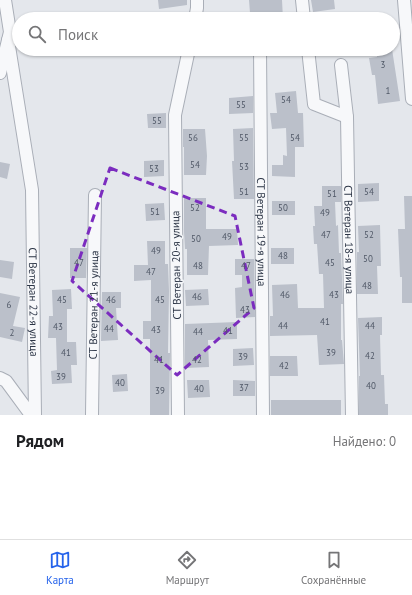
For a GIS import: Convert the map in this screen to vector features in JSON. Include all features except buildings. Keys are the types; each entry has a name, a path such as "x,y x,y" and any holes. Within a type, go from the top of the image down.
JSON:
{"street":[{"path":"0,73 10,32 5,0"},
{"path":"196,12 197,0"},
{"path":"302,0 303,12"},
{"path":"404,0 412,99"},
{"name":"СТ Ветеран 22-я улица","path":"8,40 32,190 35,415"},
{"name":"СТ Ветеран 20-я улица","path":"178,415 175,114 187,56"},
{"name":"СТ Ветеран 19-я улица","path":"260,56 263,415"},
{"path":"309,56 314,104 348,117"},
{"name":"СТ Ветеран 18-я улица","path":"341,66 348,117 352,415"},
{"name":"СТ Ветеран 21-я улица","path":"92,415 95,194"},
{"path":"0,378 6,381 31,415"}],"highlighted area":[{"path":"110,168 235,216 254,308 177,375 72,281"}]}
